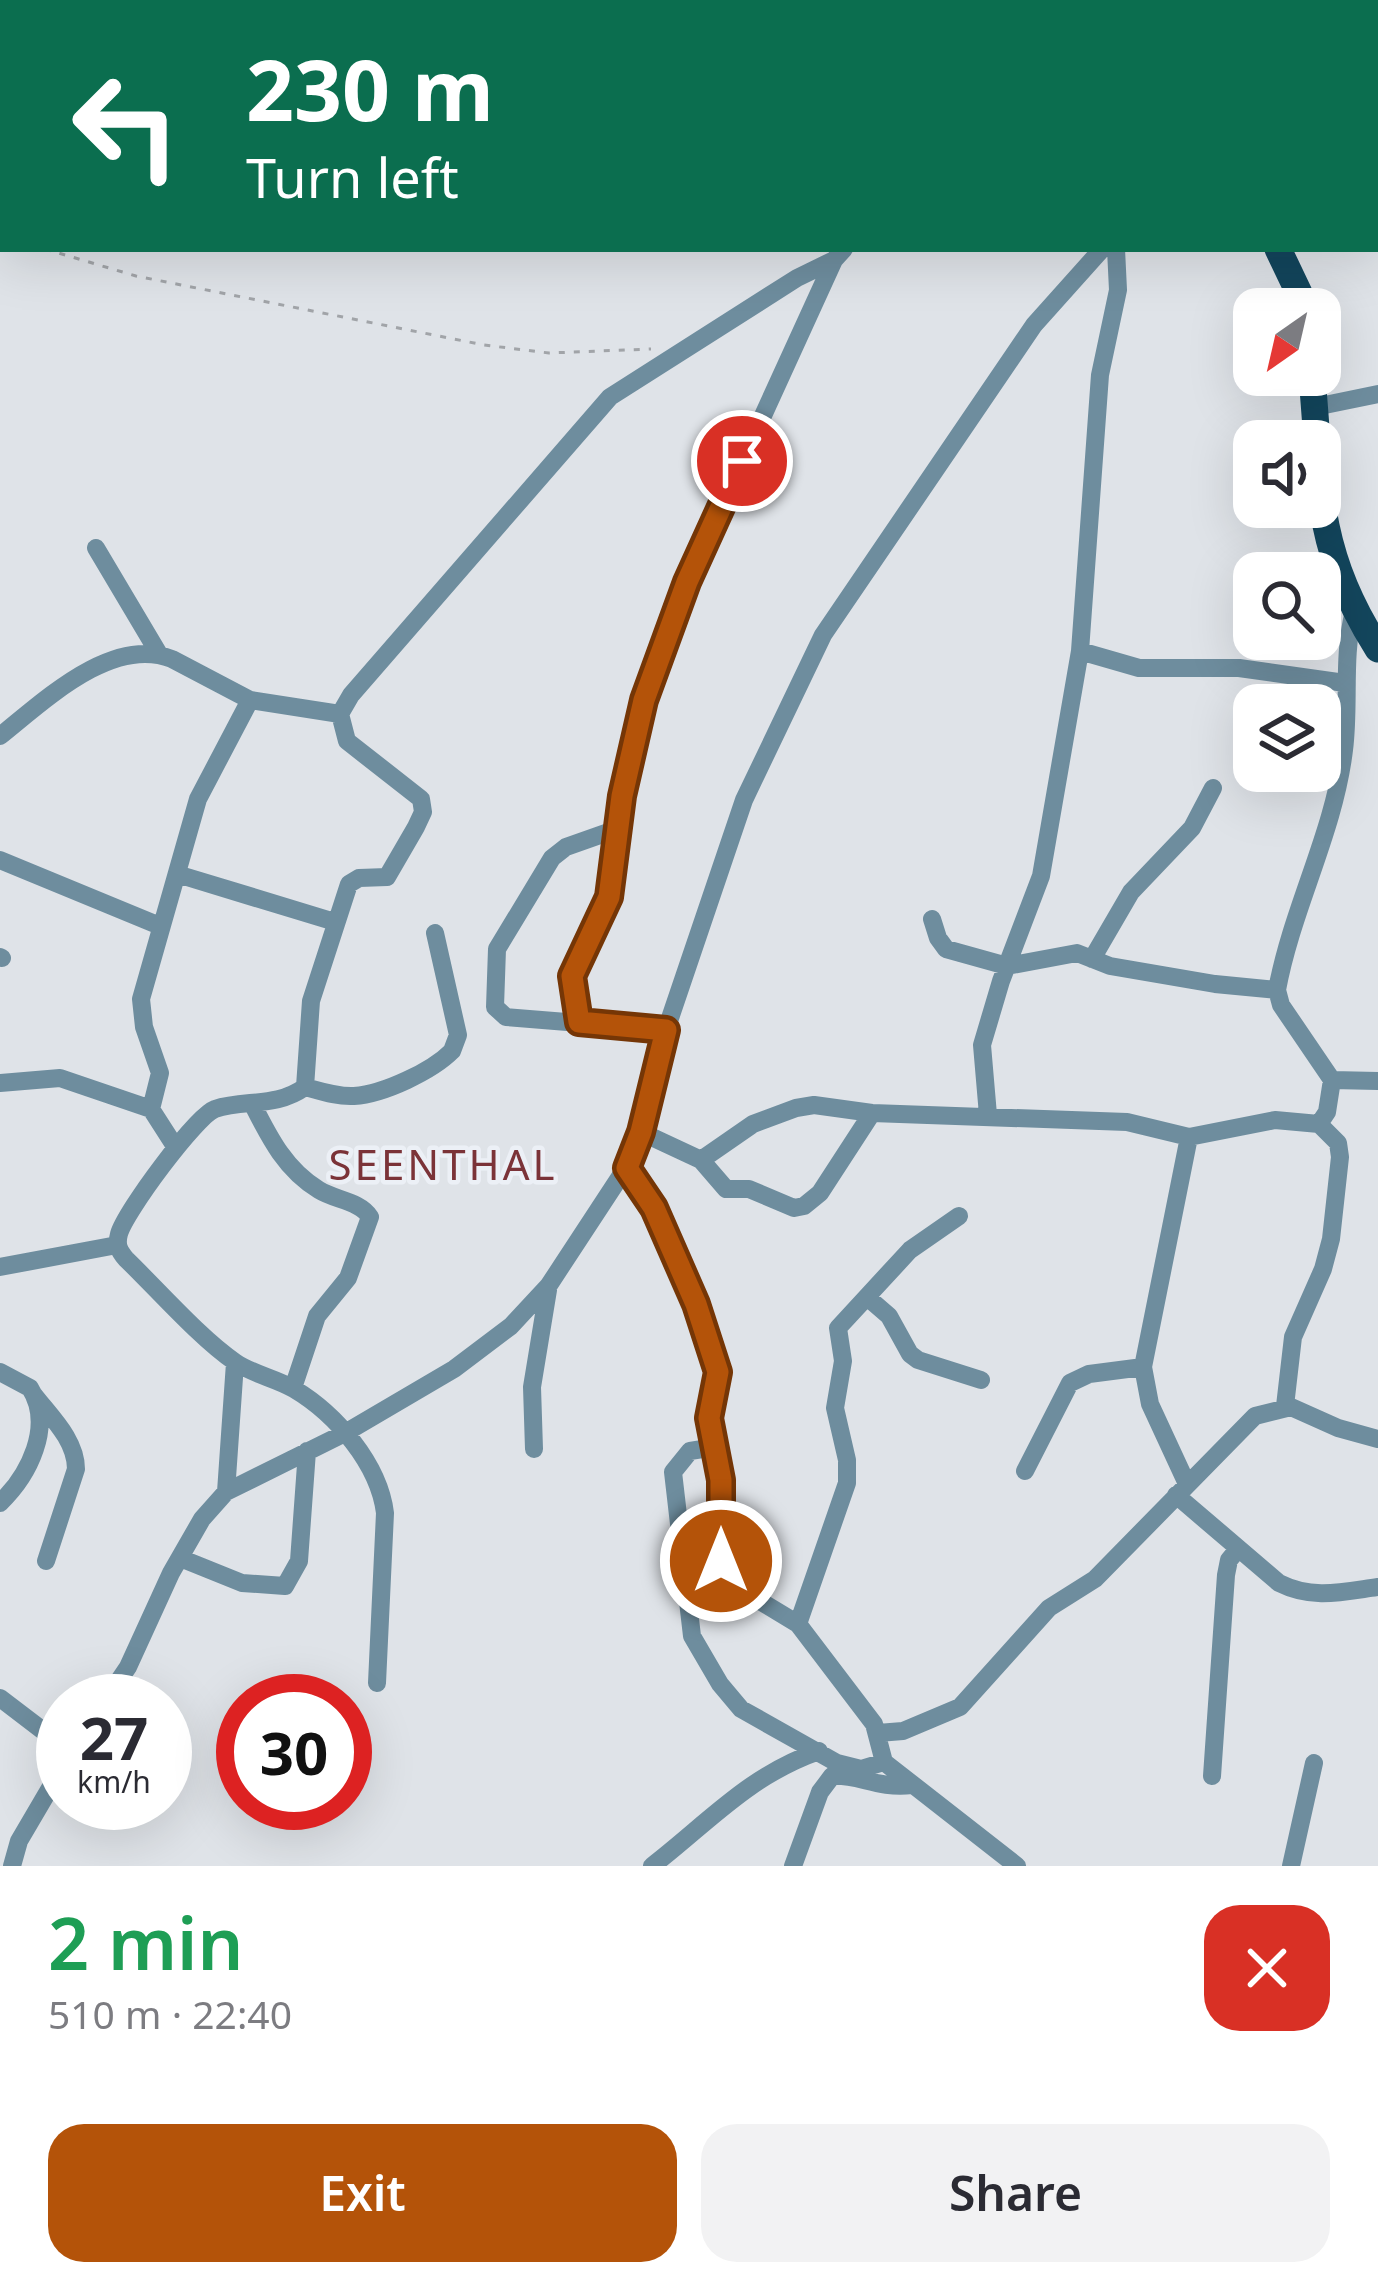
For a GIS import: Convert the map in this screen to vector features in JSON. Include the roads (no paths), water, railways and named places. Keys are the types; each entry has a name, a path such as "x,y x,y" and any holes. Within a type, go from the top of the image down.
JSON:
{"main road":[{"path":"1279,252 1297,288"},
{"path":"1314,396 1316,420"},
{"path":"1326,528 1330,556 1354,611 1378,649"}],"street":[{"path":"122,1674 202,1519 226,1492 345,1432 454,1369 511,1326 549,1286 627,1168 641,1132 666,1030 745,800 823,634 1034,326 1099,252"},
{"path":"988,1115 982,1045 1041,876 1080,651 1100,375 1118,290 1116,252"},
{"path":"579,1022 572,976 609,897 617,829 644,700 687,582 839,255"},
{"path":"304,1087 311,1001 349,884 359,878 387,877 423,812 412,788 347,741 340,714 351,695 610,397 839,255"},
{"path":"1315,407 1378,394"},
{"path":"96,548 159,654 250,700 340,714"},
{"path":"1319,1124 1327,1112 1333,1080 1281,1004 1277,990 1339,775 1354,611"},
{"path":"1080,651 1139,668 1239,668 1345,683"},
{"path":"0,736 94,669 119,658 159,654"},
{"path":"151,1109 160,1073 144,1027 141,999 206,780 250,700"},
{"path":"1092,958 1131,892 1192,828 1213,788"},
{"path":"617,829 552,858 501,940 494,960 494,998 499,1014 666,1030"},
{"path":"0,860 160,926"},
{"path":"177,874 335,922"},
{"path":"932,919 946,949 1007,965 1070,953 1110,966 1277,990"},
{"path":"377,1683 382,1492 345,1432 293,1388 236,1363 126,1259 117,1245 121,1228 176,1148 209,1112 253,1106 304,1087 366,1094 452,1051 458,1036 435,933"},
{"path":"0,1083 60,1078 151,1109 176,1148"},
{"path":"1333,1080 1378,1082"},
{"path":"253,1106 294,1172 320,1191 365,1209 370,1217 348,1278 317,1316 293,1388"},
{"path":"700,1160 753,1124 796,1108 836,1106 872,1114 1127,1122 1189,1137 1264,1121 1319,1124 1338,1143 1340,1157 1330,1239 1323,1269 1293,1337 1285,1406"},
{"path":"641,1132 700,1160 726,1189 749,1189 794,1208 820,1193 872,1114"},
{"path":"1189,1137 1143,1367 1182,1489 1238,1549 1279,1583 1307,1595 1378,1587"},
{"path":"627,1168 654,1208 696,1304 718,1372 709,1418 716,1447 724,1573 740,1591 798,1624 878,1733 884,1762 1000,1858 1017,1866"},
{"path":"798,1624 847,1483 847,1460 835,1417 843,1361 838,1328 910,1250 959,1216"},
{"path":"0,1267 117,1245"},
{"path":"535,1449 532,1387 549,1286"},
{"path":"867,1297 890,1316 918,1360 981,1380"},
{"path":"226,1492 236,1363"},
{"path":"1024,1471 1070,1383 1089,1374 1143,1367"},
{"path":"0,1372 34,1395 76,1458 46,1562"},
{"path":"0,1503 17,1485 35,1444 41,1416 34,1395"},
{"path":"878,1733 903,1731 960,1707 1048,1608 1095,1579 1255,1416 1285,1406 1378,1439"},
{"path":"716,1447 690,1451 674,1472 692,1636 731,1700 850,1767 884,1762"},
{"path":"180,1558 242,1583 285,1586 299,1561 307,1451"},
{"path":"1212,1776 1226,1575 1229,1559 1238,1549"},
{"path":"0,1697 36,1725"},
{"path":"652,1866 742,1789 779,1766 819,1751"},
{"path":"1291,1866 1314,1762"},
{"path":"793,1866 813,1806 832,1776 882,1787 912,1785"},
{"path":"8,1858 36,1811"}],"district":[{"name":"SEENTHAL","path":"443,1163"}]}
